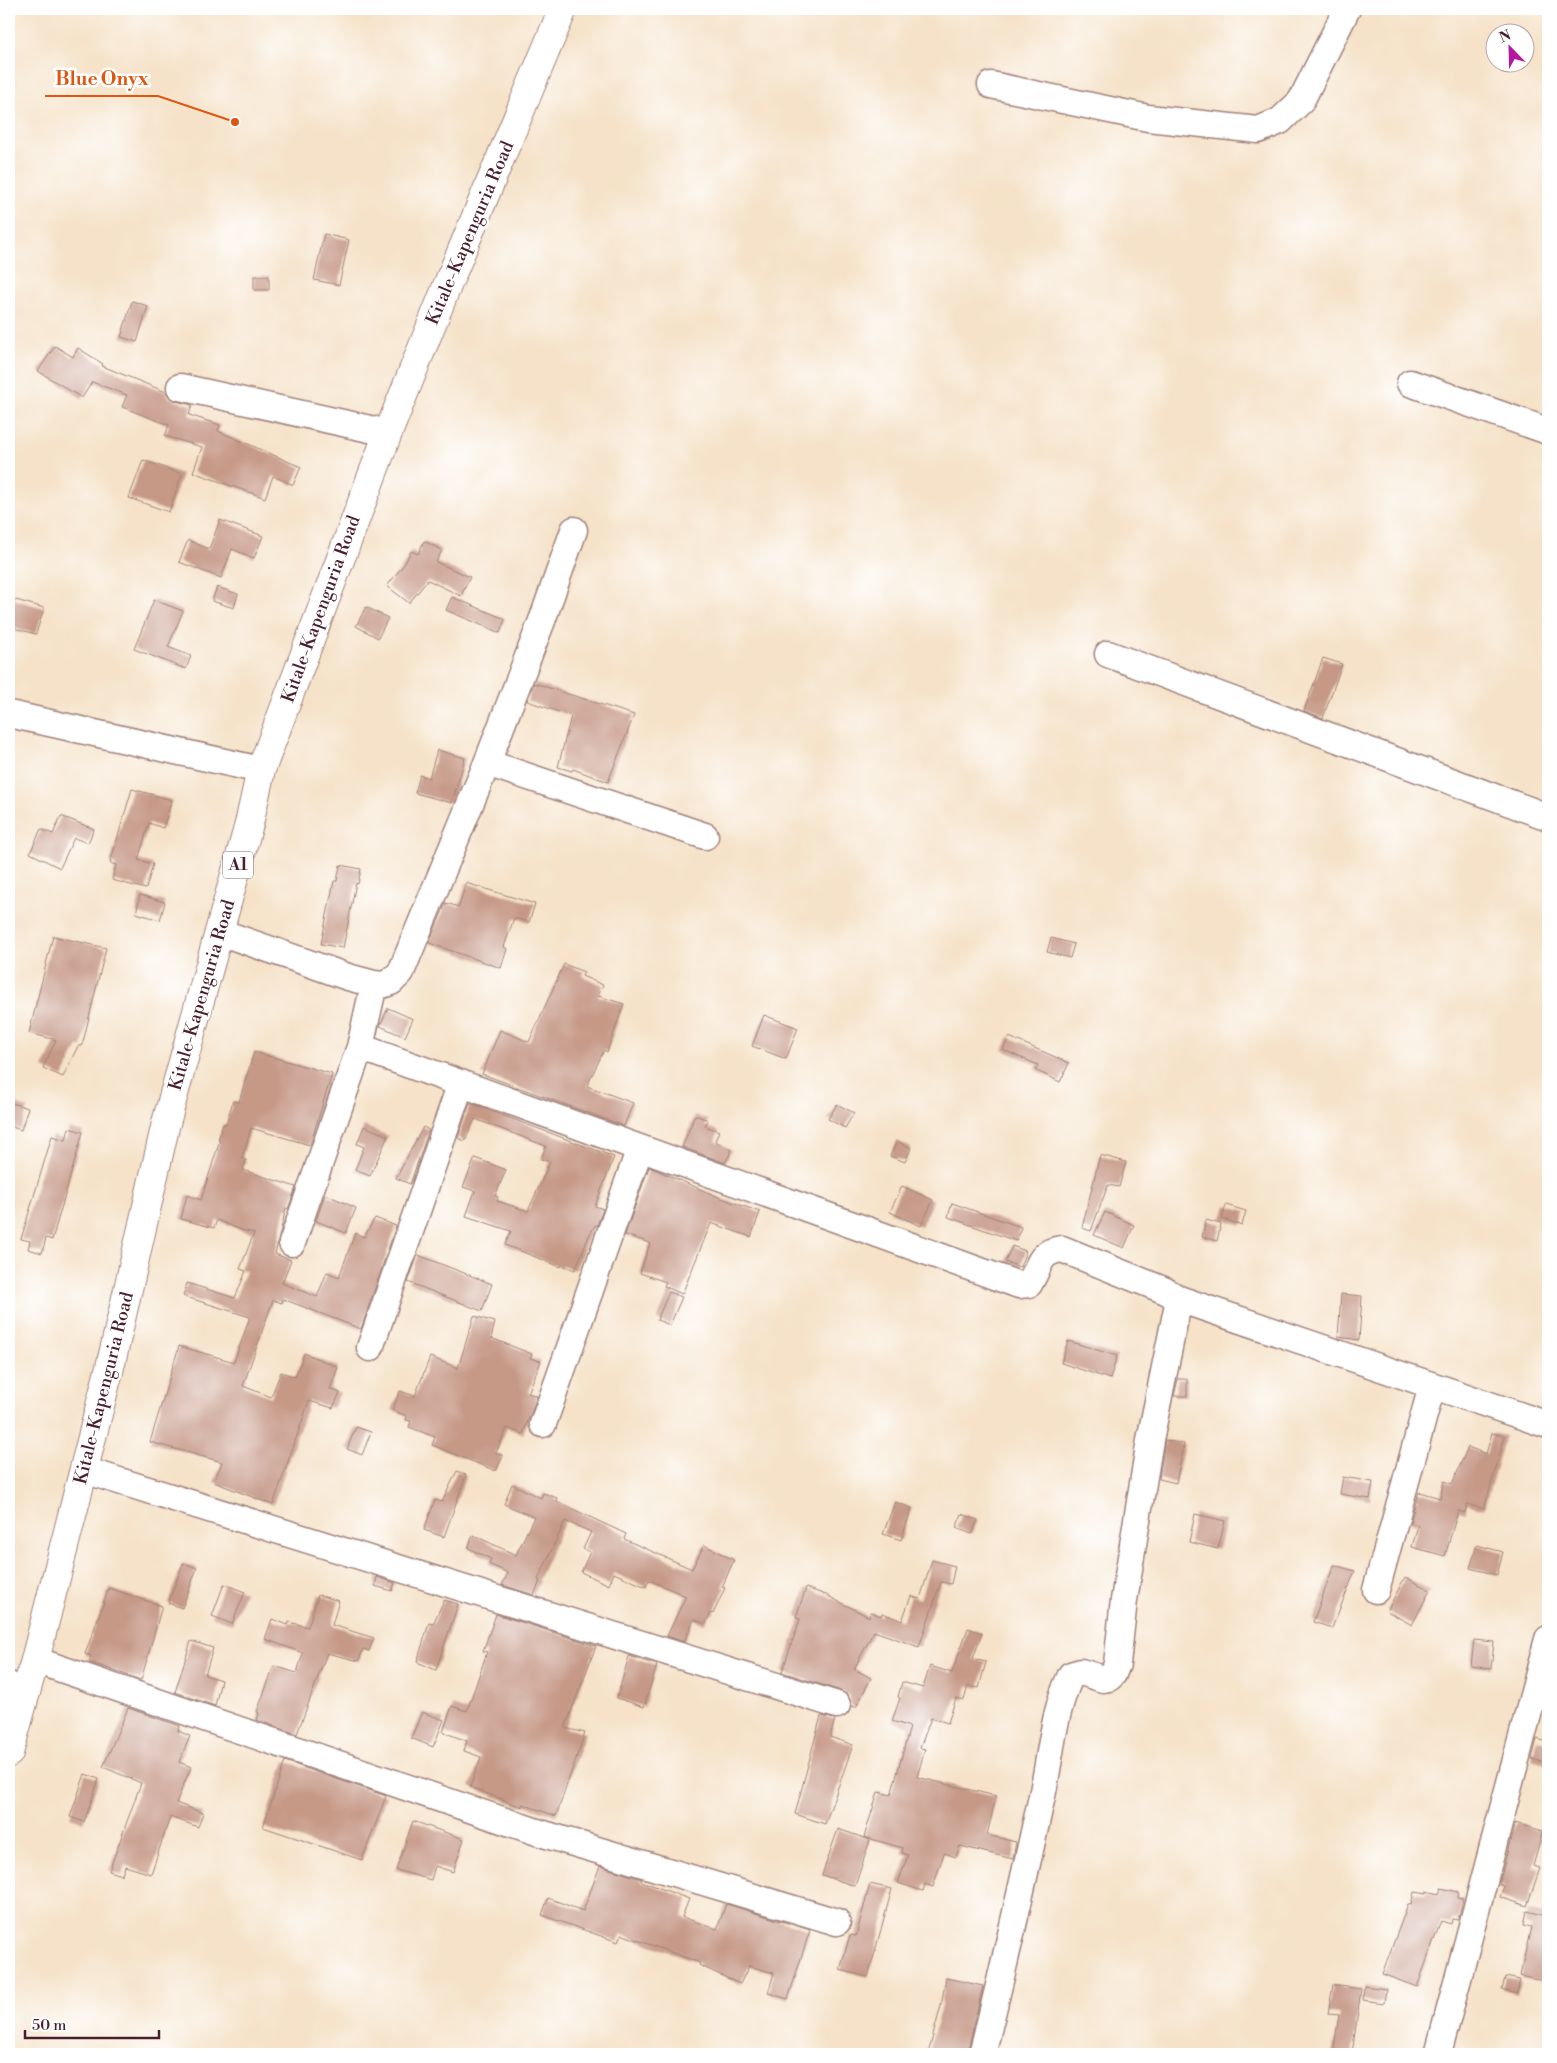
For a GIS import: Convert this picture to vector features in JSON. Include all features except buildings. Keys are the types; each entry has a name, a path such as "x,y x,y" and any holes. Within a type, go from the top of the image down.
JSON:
{"highway":[{"name":"Kitale-Kapenguria Road","path":"9,1754 17,1689 35,1660 112,1359 166,1123 220,932 249,824 261,770 388,433 449,280 563,9"}],"street":[{"path":"991,85 1148,118 1258,130 1280,121 1301,102 1347,9"},
{"path":"1410,383 1548,430"},
{"path":"180,387 388,433"},
{"path":"220,932 348,977 374,984 382,985 391,982 401,972 487,763 543,618 574,530"},
{"path":"1108,654 1548,818"},
{"path":"9,714 261,770"},
{"path":"487,763 705,836"},
{"path":"292,1243 360,1047 374,984"},
{"path":"360,1047 1019,1285 1030,1284 1045,1254 1062,1249 1166,1291 1179,1300 1548,1425"},
{"path":"370,1348 461,1083"},
{"path":"543,1424 640,1148"},
{"path":"982,2054 1048,1767 1056,1720 1066,1686 1071,1675 1081,1672 1103,1679 1108,1678 1113,1674 1117,1664 1124,1600 1150,1440 1179,1300"},
{"path":"1376,1590 1432,1386"},
{"path":"84,1470 837,1705"},
{"path":"1438,2054 1548,1639"},
{"path":"35,1660 537,1832 837,1922"}],"place":[{"name":"Blue Onyx","path":"235,122"}]}
